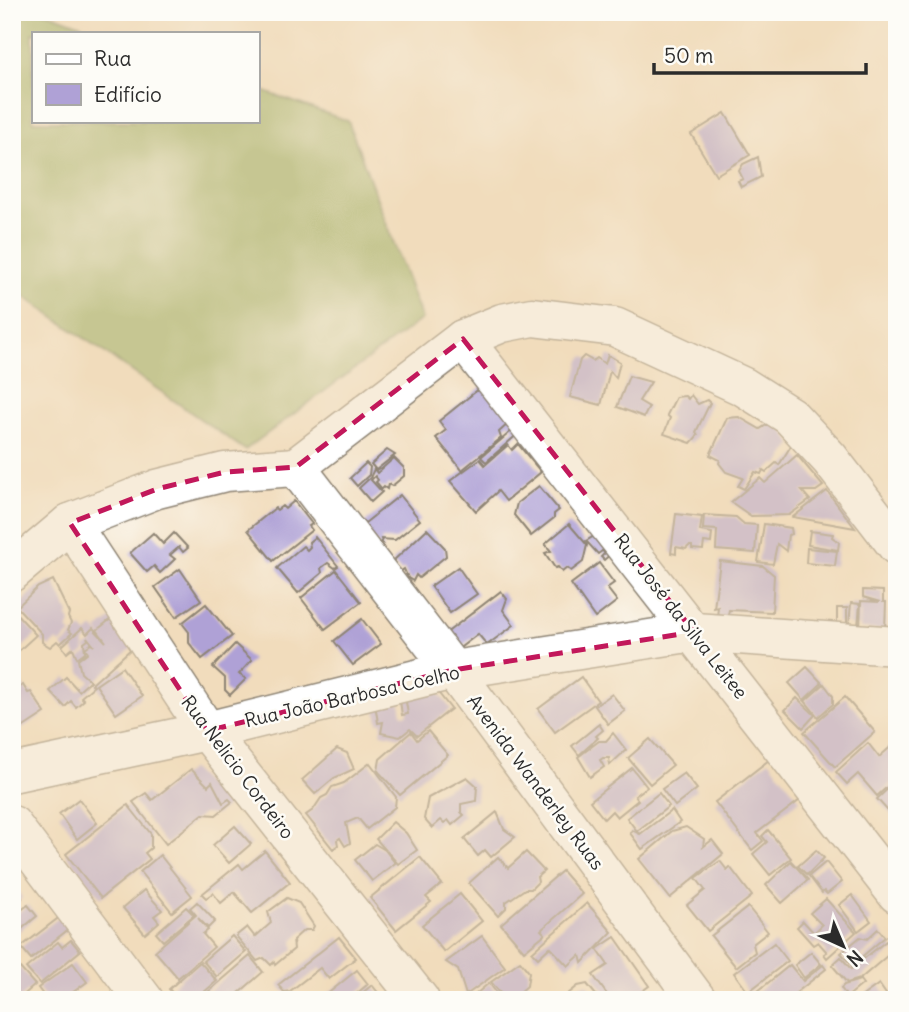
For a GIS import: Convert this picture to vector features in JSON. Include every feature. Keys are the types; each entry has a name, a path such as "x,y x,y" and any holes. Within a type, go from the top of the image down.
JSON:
{"street":[{"path":"12,572 70,523 157,489 225,472 296,467 463,339 502,323 532,317 615,327 744,387 790,416 830,459 897,546"},
{"name":"Rua José da Silva Leitee","path":"463,339 897,894"},
{"name":"Avenida Wanderley Ruas","path":"296,467 453,670 697,1000"},
{"name":"Rua Nelicio Cordeiro","path":"70,523 207,731 420,1000"},
{"name":"Rua João Barbosa Coelho","path":"12,773 207,731 453,670 694,632 897,646"},
{"path":"12,825 144,1000"}],"highlighted area":[{"path":"463,339 694,632 453,670 207,731 70,523 157,489 225,472 296,467"}],"green space":[{"path":"12,12 46,12 101,32 32,32 32,122 259,122 259,90 348,121 422,319 245,450 12,288"}],"building":[{"path":"725,113 750,155 716,175 691,134"},
{"path":"758,157 761,177 741,187 738,181 743,179 739,171 743,164"},
{"path":"608,355 620,362 616,378 610,371 601,405 570,397 580,360 584,356 593,361 597,358 605,364"},
{"path":"629,376 651,382 639,401 649,407 644,417 617,407"},
{"path":"490,380 521,431 486,462 481,457 514,429 509,423 499,432 501,438 462,470 436,438 446,430 439,421"},
{"path":"691,395 698,404 707,400 710,403 696,432 698,435 691,443 664,434 670,418 667,415 676,397 685,396 688,399"},
{"path":"739,417 760,429 776,419 792,444 779,465 776,463 761,474 755,472 744,489 738,486 743,478 726,472 719,463 720,460 710,455 727,418"},
{"path":"518,444 541,472 506,501 498,491 476,511 450,481 480,459 485,465 508,445 512,450"},
{"path":"387,450 395,455 376,470 371,464"},
{"path":"797,455 823,486 816,491 802,491 810,500 789,515 751,516 731,502 760,478 765,483"},
{"path":"394,458 404,468 404,476 392,486 388,484 387,489 382,489 375,476 371,480 382,492 371,502 359,488 370,478 374,469 377,473"},
{"path":"366,463 370,467 369,475 357,486 350,478"},
{"path":"539,486 559,510 554,514 554,518 531,536 514,515 517,503"},
{"path":"827,491 855,528 793,517"},
{"path":"400,495 420,520 395,540 381,539 384,550 360,527"},
{"path":"294,501 312,524 309,526 312,530 273,561 248,530 275,508 277,510 282,506 285,509"},
{"path":"676,514 702,517 700,531 712,533 711,543 704,542 703,550 692,549 692,546 686,549 676,547 676,554 671,553"},
{"path":"704,515 736,517 744,524 757,525 755,553 716,550 717,530 703,529"},
{"path":"569,524 587,545 583,562 571,571 567,568 562,572 558,567 555,568 545,553 551,551 545,544"},
{"path":"764,524 791,528 792,534 788,535 786,551 777,544 773,564 758,562"},
{"path":"427,529 445,548 446,556 419,578 416,575 413,581 408,578 404,569 401,571 392,562"},
{"path":"810,531 833,534 832,537 839,542 838,550 808,545"},
{"path":"153,533 163,544 174,533 188,548 183,552 179,547 170,555 175,559 160,573 154,566 147,572 130,553"},
{"path":"596,535 613,552 604,560 601,557 605,553 602,551 598,554 586,541"},
{"path":"315,537 338,566 335,568 328,563 321,568 322,573 298,593 277,568 303,546 307,550 310,547 309,542"},
{"path":"807,548 837,551 835,566 806,563"},
{"path":"720,561 763,566 774,575 772,612 729,610 727,618 717,617 718,607 714,608"},
{"path":"599,563 614,583 607,588 617,601 595,618 571,584"},
{"path":"458,567 477,594 450,613 431,586"},
{"path":"180,569 201,600 176,617 155,587"},
{"path":"336,570 361,602 325,629 301,598"},
{"path":"53,580 69,613 71,623 68,630 72,633 60,644 57,641 50,647 42,642 42,634 17,607 38,587"},
{"path":"863,590 883,591 883,602 886,602 885,630 860,629 861,601 880,602 863,597"},
{"path":"501,591 507,599 503,610 514,625 487,645 478,634 457,650 445,634"},
{"path":"851,603 860,604 858,626 849,625"},
{"path":"206,604 232,636 202,659 189,643 189,632 182,623"},
{"path":"837,608 847,608 847,623 837,623"},
{"path":"14,611 36,635 12,657 12,612"},
{"path":"112,618 132,648 92,684 94,686 81,697 84,700 76,707 71,701 65,707 50,691 66,677 79,691 90,681 81,673 78,660 88,652 85,648 91,644 94,646 87,637 88,640 84,643 85,652 77,658 73,648 67,653 62,646 82,628 87,634 93,628 106,642 97,630"},
{"path":"362,619 381,644 353,665 334,641"},
{"path":"235,644 252,660 239,674 246,679 230,695 225,690 225,678 213,667"},
{"path":"122,667 142,696 116,714 96,685"},
{"path":"807,667 822,683 804,700 789,683"},
{"path":"581,677 598,701 555,732 538,709"},
{"path":"824,684 833,696 833,704 818,717 805,701"},
{"path":"23,685 45,713 16,732 12,727 12,692"},
{"path":"433,686 451,709 417,736 410,729 400,737 381,733 383,722 378,723 374,697 399,693 402,715 408,714 404,690"},
{"path":"612,694 625,711 608,724 595,706"},
{"path":"845,697 875,732 835,767 804,732"},
{"path":"797,698 815,715 803,728 785,710"},
{"path":"599,724 603,730 596,736 598,738 579,755 572,746"},
{"path":"428,731 448,755 400,795 378,771 380,759 411,732 417,740"},
{"path":"613,733 626,750 610,765 609,758 600,760 604,767 590,777 578,757 599,741 606,741"},
{"path":"650,739 673,765 650,784 628,758"},
{"path":"868,743 879,757 894,744 897,748 896,779 877,796 858,774 847,784 836,772"},
{"path":"337,749 347,753 354,769 334,778 315,794 302,780"},
{"path":"769,760 800,800 757,833 763,841 752,850 715,802"},
{"path":"370,763 396,797 395,807 367,829 358,818 346,823 350,843 345,846 340,838 333,849 306,815 332,787 344,783"},
{"path":"632,768 647,787 635,796 638,800 617,817 612,811 604,819 590,801"},
{"path":"191,769 208,786 212,782 223,803 229,799 232,802 216,815 203,814 166,844 133,802 146,793 152,800"},
{"path":"684,773 697,789 675,806 662,789"},
{"path":"467,777 477,786 476,801 461,804 461,812 464,815 452,825 448,820 444,823 441,820 432,828 424,819 428,798"},
{"path":"897,780 897,821 877,799"},
{"path":"659,793 669,806 637,831 627,818"},
{"path":"79,799 97,823 77,839 59,814"},
{"path":"128,805 151,834 151,848 145,853 150,859 101,898 66,854"},
{"path":"672,810 680,822 642,849 630,833 632,830 640,834"},
{"path":"497,812 504,829 515,837 491,857 485,850 478,856 464,839"},
{"path":"393,822 406,833 417,850 398,864 376,839"},
{"path":"235,826 251,844 229,863 213,845"},
{"path":"686,827 704,839 703,847 712,840 723,854 670,898 639,859 672,831"},
{"path":"768,830 791,858 770,875 753,854 767,842 762,836"},
{"path":"375,844 385,850 395,863 372,881 355,860"},
{"path":"816,850 824,858 807,875 798,866"},
{"path":"265,851 290,882 252,913 234,892 221,903 213,893 206,898 202,894 239,864 243,869"},
{"path":"526,852 544,871 537,877 538,882 531,889 525,889 506,902 506,908 498,916 469,883 498,857 508,868"},
{"path":"160,855 192,896 172,912 140,872"},
{"path":"420,857 442,884 426,897 431,902 396,930 370,898"},
{"path":"720,861 727,870 730,867 752,896 708,931 687,905 705,890 696,878"},
{"path":"791,861 808,880 782,903 766,885"},
{"path":"826,862 842,882 827,894 824,891 822,893 809,876"},
{"path":"562,871 582,894 541,930 545,934 524,951 501,924"},
{"path":"12,881 22,898 12,907"},
{"path":"144,890 162,910 154,916 159,922 145,934 123,908"},
{"path":"460,894 482,921 444,952 422,925"},
{"path":"852,895 871,921 858,931 839,905"},
{"path":"287,898 299,903 314,926 312,930 304,930 293,940 294,949 275,965 274,962 271,965 264,958 257,961 236,936 247,927 255,937 271,923 268,912"},
{"path":"826,899 856,932 827,958 824,954 827,952 818,942 813,945 797,927 803,921 814,933 822,925 810,913"},
{"path":"197,902 215,921 208,928 198,918 208,930 203,934 214,947 178,978 155,951 196,915 190,908"},
{"path":"587,903 612,932 582,963 580,955 568,966 550,947 538,958 532,952"},
{"path":"28,905 37,916 12,937 12,917"},
{"path":"186,907 194,915 163,941 156,933"},
{"path":"748,907 768,932 753,944 755,952 736,967 711,936"},
{"path":"61,916 70,928 31,959 21,947"},
{"path":"878,929 885,937 852,965 841,953 860,937 867,939"},
{"path":"232,936 246,952 217,977 203,961"},
{"path":"482,936 505,967 466,995 458,970 446,962"},
{"path":"339,937 356,958 329,979 320,968 290,991 284,992 278,985"},
{"path":"615,937 649,986 630,1000 611,1000 593,975 608,965 597,949"},
{"path":"71,940 80,951 40,984 26,968 58,942 62,947"},
{"path":"886,941 894,950 860,979 847,983 832,965 841,957 851,969"},
{"path":"774,943 788,961 748,992 734,973"},
{"path":"811,952 821,964 804,978 795,965"},
{"path":"250,956 263,972 231,1000 201,998"},
{"path":"520,961 529,972 527,986 511,1000 506,1000 491,982"},
{"path":"200,962 217,981 197,998 199,1000 178,1000 169,989"},
{"path":"73,963 87,982 62,1000 47,1000 38,988"},
{"path":"790,965 803,981 823,965 826,969 787,1000 782,1000 778,995 771,1000 747,1000"},
{"path":"20,968 35,985 18,1000 12,1000 12,975"},
{"path":"357,970 368,984 349,1000 320,1000"},
{"path":"860,980 863,984 847,997 841,988"},
{"path":"489,983 502,1000 469,1000"},
{"path":"587,984 600,1000 563,998 578,986"},
{"path":"879,984 890,1000 857,1000"},
{"path":"372,985 384,1000 354,1000"}]}
